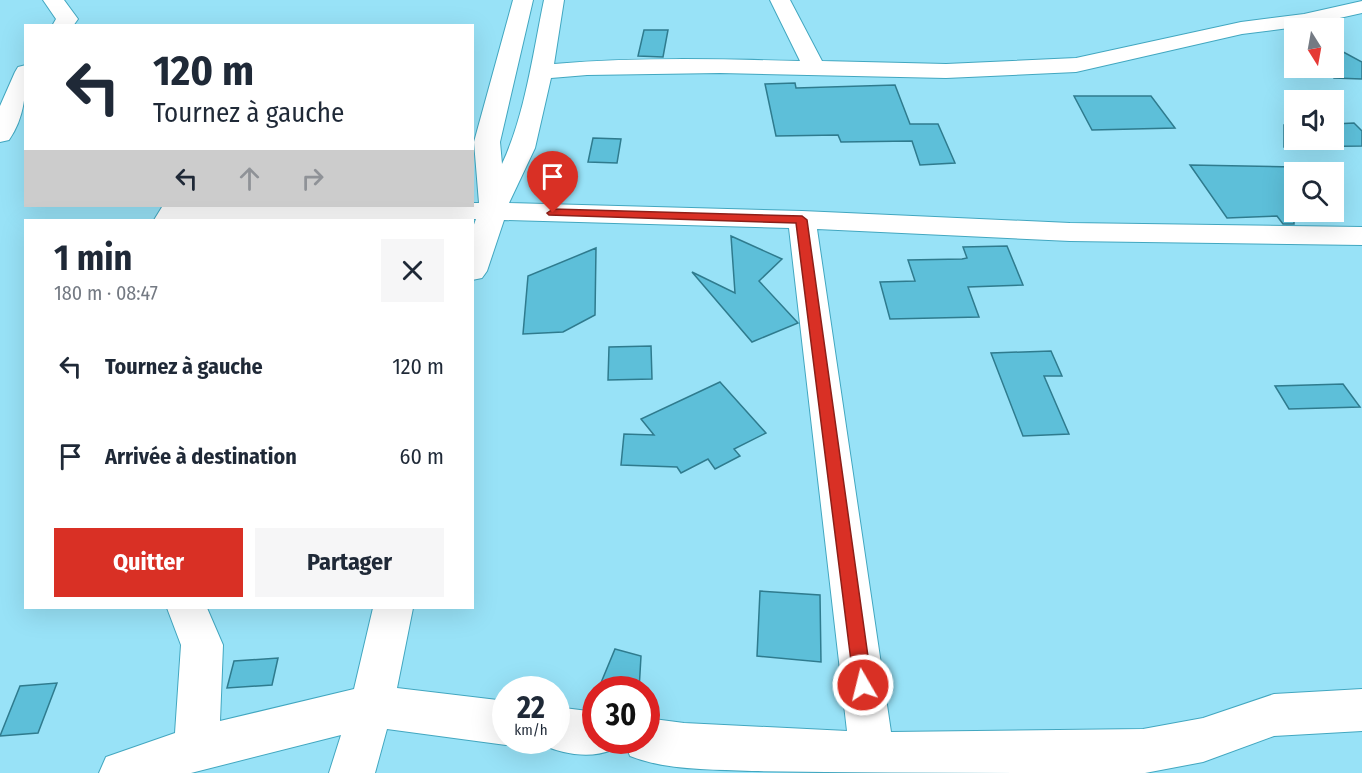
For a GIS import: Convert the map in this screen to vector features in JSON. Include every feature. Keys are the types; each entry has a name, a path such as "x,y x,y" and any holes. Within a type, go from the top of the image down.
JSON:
{"street":[{"path":"53,0 67,19 63,24"},
{"path":"493,211 487,142 523,0"},
{"path":"474,265 493,211 522,148 541,72 554,0"},
{"path":"780,0 814,67"},
{"path":"541,72 587,68 709,66 946,71 1076,65 1240,28 1305,20 1361,8"},
{"path":"0,135 24,77"},
{"path":"169,219 172,213 493,211 802,220 1070,232 1362,236"},
{"path":"802,220 872,755"},
{"path":"187,609 202,645 196,748"},
{"path":"352,773 372,706 393,609"},
{"path":"122,773 196,748 372,706 492,721"},
{"path":"660,742 872,755 1143,751 1203,740 1274,715 1362,710"}],"building":[{"path":"644,30 668,30 663,57 638,56"},
{"path":"1344,52 1362,62 1362,79 1334,78 1344,78"},
{"path":"795,83 796,88 895,85 910,124 938,124 955,163 920,165 912,141 841,142 838,135 776,136 765,84"},
{"path":"1074,96 1151,96 1175,128 1092,130"},
{"path":"1354,123 1362,131 1362,146 1344,146 1344,124"},
{"path":"593,138 621,139 617,163 588,162"},
{"path":"1190,165 1284,167 1284,222 1294,222 1294,224 1283,224 1277,216 1227,218"},
{"path":"731,236 782,259 759,281 798,323 752,342 692,272 735,293"},
{"path":"1007,246 1023,285 968,287 979,317 890,319 880,282 915,281 908,260 962,259 967,258 963,247"},
{"path":"596,248 595,315 563,332 523,334 528,276"},
{"path":"651,346 652,379 608,380 609,347"},
{"path":"1051,351 1062,376 1044,376 1069,434 1023,436 991,353"},
{"path":"720,382 766,433 734,449 740,456 715,469 708,459 681,473 677,467 621,465 624,434 654,435 641,419"},
{"path":"1343,384 1360,407 1289,409 1275,386"},
{"path":"760,591 820,595 821,662 757,656"},
{"path":"615,649 641,656 640,676 604,676"},
{"path":"278,658 272,685 227,688 234,661"},
{"path":"57,683 38,733 0,736 20,686"}],"route":[{"path":"553,213 802,220 863,685"}]}
